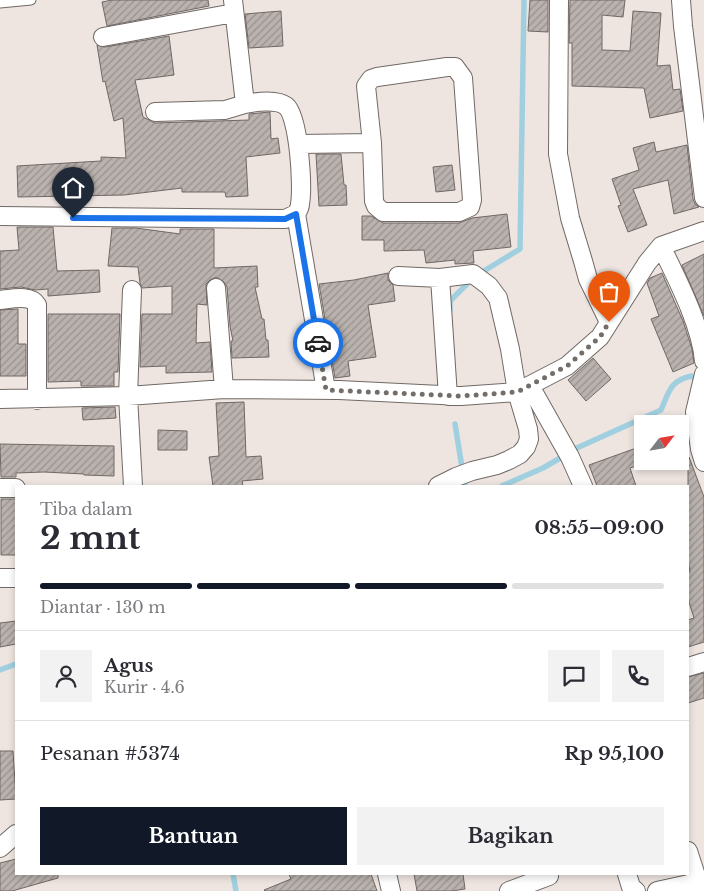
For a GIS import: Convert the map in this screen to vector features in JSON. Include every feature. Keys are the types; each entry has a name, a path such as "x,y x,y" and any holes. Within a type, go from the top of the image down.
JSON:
{"street":[{"path":"559,0 558,154 570,218 588,279 609,322"},
{"path":"681,0 704,198"},
{"path":"103,37 233,7 245,104"},
{"path":"447,67 455,68 463,78 472,200 470,207 459,212 383,212 374,201 372,143 366,86 369,81 377,77 447,67"},
{"path":"156,112 225,110 262,101 284,104 288,107 299,144 300,203 296,214 326,390"},
{"path":"299,144 372,143"},
{"path":"0,216 285,219 296,214"},
{"path":"0,399 37,400 128,396 224,389 326,390 461,396 524,389 567,366 600,337 647,263 661,246 704,231"},
{"path":"661,246 692,317 701,343 704,361"},
{"path":"398,276 440,278 476,276 489,286 498,298 510,349 524,389 528,439 526,447 520,454 497,465 472,471 440,485"},
{"path":"440,278 448,396"},
{"path":"216,288 224,389"},
{"path":"132,290 128,396 133,485"},
{"path":"0,300 30,299 36,302 37,400"},
{"path":"702,381 695,412 696,427 704,462"},
{"path":"524,389 566,450 583,485"},
{"path":"0,488 15,488"},
{"path":"0,578 15,578"},
{"path":"689,667 704,662"},
{"path":"0,848 15,835"},
{"path":"657,891 701,886 689,854"},
{"path":"387,875 391,891"},
{"path":"626,875 631,887 636,891"},
{"path":"508,891 549,876"}],"lane":[{"path":"0,3 32,0"}],"building":[{"path":"112,0 208,0 209,6 107,26 102,2"},
{"path":"530,0 548,0 548,32 528,31"},
{"path":"570,0 625,0 623,17 602,15 602,50 630,51 633,11 661,13 657,66 670,65 673,90 680,89 683,111 650,118 644,88 572,86 572,43 569,43"},
{"path":"281,11 283,46 249,48 245,14"},
{"path":"169,36 174,75 135,80 143,117 155,123 249,120 249,114 270,112 271,139 278,138 280,153 246,157 248,196 226,197 225,192 182,192 182,188 124,195 18,197 17,166 101,161 101,157 126,158 123,118 114,121 105,81 103,82 97,45 105,47"},
{"path":"654,142 656,152 687,145 693,199 699,207 674,214 668,180 633,189 647,225 628,232 618,206 621,205 612,179 639,170 633,148"},
{"path":"316,154 341,154 347,205 319,206"},
{"path":"452,165 455,190 436,192 433,167"},
{"path":"507,214 511,247 473,251 474,263 455,264 455,260 426,263 424,250 384,251 384,240 362,240 362,216 371,216 383,223 459,223 472,218"},
{"path":"17,227 53,227 57,271 99,270 100,292 48,296 48,289 35,290 21,287 0,289 0,251 19,250"},
{"path":"112,228 136,228 180,234 180,229 214,229 214,268 257,266 258,287 255,287 262,319 264,319 269,357 232,358 231,341 233,341 227,287 224,282 216,277 206,284 207,305 197,304 196,343 210,342 212,372 166,373 166,366 140,367 142,314 172,314 172,286 142,288 138,267 108,266"},
{"path":"704,254 704,316 682,265"},
{"path":"388,273 388,280 393,285 395,301 368,305 376,357 348,361 350,376 335,378 319,284 354,280"},
{"path":"662,273 683,321 692,349 694,363 673,372 651,319 659,316 647,283 650,278"},
{"path":"18,309 18,344 26,344 26,376 0,376 0,310"},
{"path":"48,314 120,314 118,372 114,372 114,386 81,386 81,381 48,382"},
{"path":"593,358 611,379 586,401 568,380"},
{"path":"244,402 246,457 261,456 263,479 242,481 243,485 213,485 209,457 219,456 216,403"},
{"path":"115,407 116,418 83,420 82,408"},
{"path":"158,430 187,431 187,450 158,450"},
{"path":"0,444 114,446 114,476 44,472 16,473 16,477 1,477"},
{"path":"634,449 634,467 630,468 636,485 597,485 589,465"},
{"path":"689,457 704,497 704,642 689,647 689,620 694,618 689,602"},
{"path":"1,499 15,499 15,555 1,555"},
{"path":"15,621 15,644 0,647 0,623"},
{"path":"704,673 704,698 689,703 689,677"},
{"path":"0,751 13,751 15,799 0,800"},
{"path":"15,859 15,875 58,875 58,878 12,891 0,891 0,863"},
{"path":"289,875 371,875 377,891 264,890 291,879"},
{"path":"414,875 463,875 465,889 417,891"}],"waterway":[{"path":"450,310 450,301 474,277 520,249 524,0"},
{"path":"504,485 543,468 579,447 661,410 671,388 679,380 692,376 700,383"},
{"path":"455,424 465,485"},
{"path":"0,670 15,664"},
{"path":"233,875 236,891"}],"way so far":[{"path":"318,343 326,390 461,396 517,392 567,366 600,337 609,322"}],"route":[{"path":"73,218 285,219 296,214 318,343"}]}
